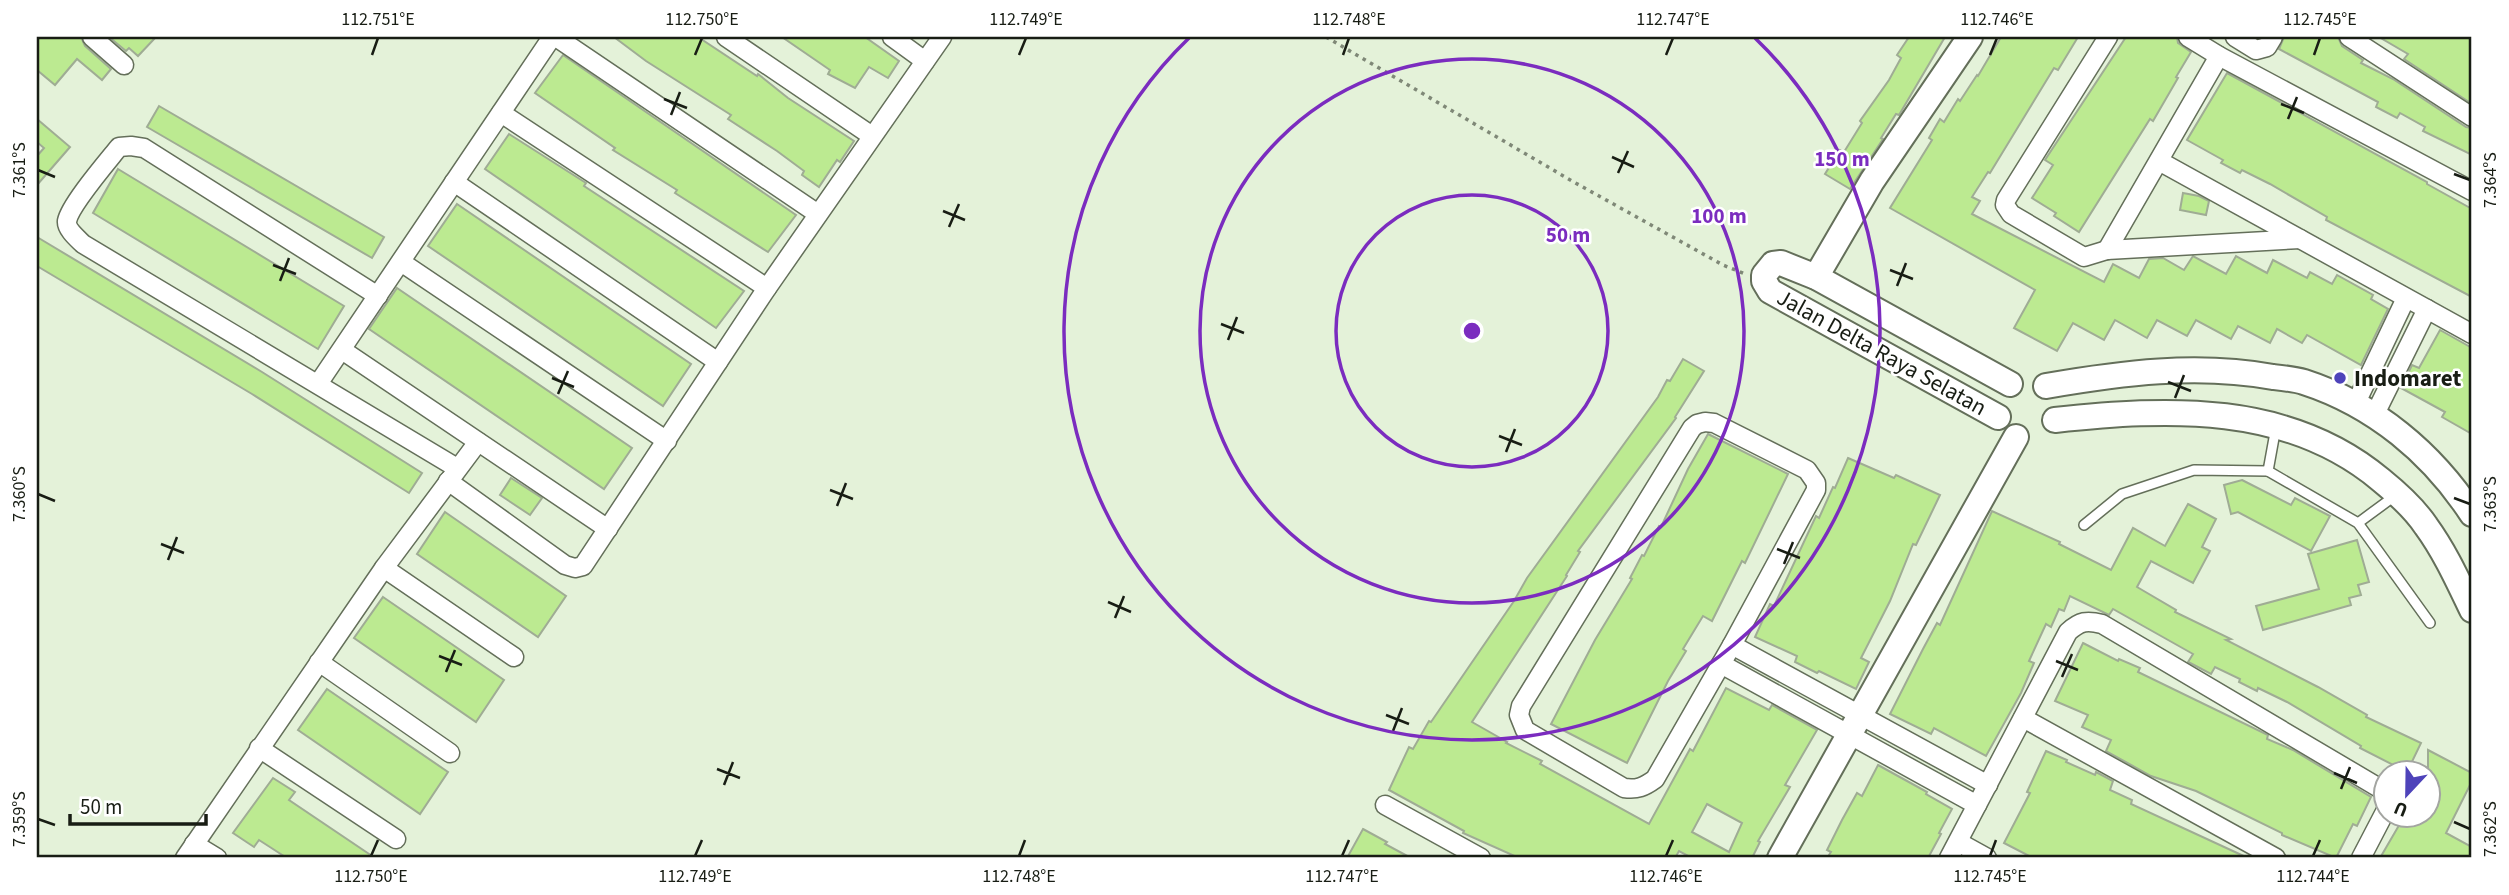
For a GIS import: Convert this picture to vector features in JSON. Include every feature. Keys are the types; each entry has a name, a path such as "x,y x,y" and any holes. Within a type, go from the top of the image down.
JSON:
{"street":[{"path":"93,37 124,65"},
{"path":"318,384 554,37 818,214"},
{"path":"726,37 872,136"},
{"path":"892,37 925,61"},
{"path":"378,296 144,148 119,147 83,192 67,221 68,227 83,244 318,384 453,475 565,565 575,568 583,566 767,288 942,37"},
{"path":"1816,277 1872,181 1970,37"},
{"path":"2108,37 2006,200 2011,214 2084,257 2107,250 2300,239"},
{"path":"2188,37 2218,56 2472,191"},
{"path":"2235,37 2256,50 2267,47 2273,37"},
{"path":"2349,37 2472,117"},
{"path":"2107,250 2218,56"},
{"path":"501,113 767,288"},
{"path":"2159,161 2472,334"},
{"path":"454,182 718,362"},
{"path":"401,262 667,441"},
{"name":"Jalan Delta Raya Selatan","path":"1998,417 1770,291 1764,281 1764,275 1773,264 1781,263 1816,277 2010,384"},
{"path":"2365,410 2406,298"},
{"path":"2365,410 2427,309"},
{"path":"342,350 608,529"},
{"path":"2046,386 2056,402 2055,420 2043,435 2025,439 2016,437 2001,425 1998,417 1999,398 2010,384 2028,379 2046,386 2153,371 2226,370 2304,382 2365,410 2414,445 2452,484 2472,514"},
{"path":"2055,420 2128,412 2193,412 2266,421 2324,442 2364,465 2398,494 2424,523 2444,553 2472,610"},
{"path":"1705,422 1714,423 1807,470 1816,483 1816,490 1721,664 1655,779 1636,790 1613,782 1525,730 1520,722 1521,706 1692,428 1705,422"},
{"path":"1780,858 2016,437"},
{"path":"217,858 190,851 384,568 478,442"},
{"path":"384,568 514,657"},
{"path":"1987,858 1953,850 2068,632 2079,622 2102,624 2372,784"},
{"path":"1732,645 1977,805"},
{"path":"319,662 450,753"},
{"path":"1721,664 1988,785"},
{"path":"2023,718 2276,858"},
{"path":"259,748 396,839"},
{"path":"1385,805 1481,858"},
{"path":"2361,858 2377,828"}],"lane":[{"path":"2268,471 2276,425"},
{"path":"2084,524 2122,494 2194,470 2268,471 2358,523 2430,623"},
{"path":"2358,523 2398,494"}],"path":[{"path":"1326,37 1572,181 1723,265"}],"building":[{"path":"37,37 81,37 85,46 111,69 102,80 77,59 55,85 37,70"},
{"path":"109,37 156,37 138,56 129,48 126,51"},
{"path":"614,37 698,37 757,76 758,74 788,98 854,141 819,187 802,175 804,171 728,119 731,115 646,61"},
{"path":"782,37 865,37 899,61 888,78 869,67 855,88 828,74 830,70"},
{"path":"1909,37 1945,37 1899,115 1896,114 1850,189 1825,174 1840,150 1844,152 1862,123 1860,121 1889,80 1901,58 1897,55"},
{"path":"2001,37 2078,37 2058,70 2054,68 1990,173 1988,172 1972,197 1980,201 1972,214 2104,282 2113,264 2139,278 2149,259 2163,258 2184,270 2193,256 2226,274 2236,256 2267,273 2273,260 2307,278 2310,272 2332,284 2337,275 2373,295 2371,299 2388,309 2361,365 2307,335 2302,343 2277,329 2270,343 2238,326 2231,339 2196,320 2187,336 2157,320 2147,338 2115,320 2104,340 2073,323 2057,351 2014,328 2035,290 1890,208 1932,140 1929,138 1940,119 1944,122 1958,99 1960,101"},
{"path":"2126,37 2177,37 2178,43 2191,52 2153,121 2150,119 2079,232 2032,198 2053,165 2045,160"},
{"path":"2284,37 2338,37 2342,46 2363,60 2361,63 2393,79 2466,127 2472,128 2472,155 2423,131 2425,127 2400,113 2397,118 2376,107 2378,102 2279,49"},
{"path":"2379,37 2472,37 2472,104 2404,59 2408,54"},
{"path":"563,55 796,215 768,252 675,193 677,190 613,150 615,148 535,93"},
{"path":"2227,73 2472,209 2472,297 2326,220 2327,217 2270,184 2221,163 2223,160 2187,140"},
{"path":"159,106 384,237 372,258 147,127"},
{"path":"37,119 70,147 37,185 37,156 44,148 37,142"},
{"path":"509,134 744,291 716,328 485,169"},
{"path":"118,169 344,306 318,349 93,213"},
{"path":"2183,193 2209,201 2206,215 2180,210"},
{"path":"457,204 691,364 663,406 428,246"},
{"path":"37,237 262,372 422,473 409,493 252,394 37,266"},
{"path":"397,288 632,448 604,489 369,329"},
{"path":"2440,330 2472,348 2472,434 2442,417 2445,412 2401,388 2412,365 2419,368"},
{"path":"1683,359 1704,371 1676,418 1578,551 1580,552 1567,576 1472,722 1542,761 1540,764 1649,824 1690,749 1693,751 1726,688 1769,710 1772,705 1817,730 1785,785 1790,787 1758,841 1760,842 1752,858 1692,858 1679,851 1675,858 1519,858 1463,833 1464,831 1389,790 1409,747 1413,749 1429,721 1431,722 1514,601 1527,578 1658,397 1667,380 1670,381","holes":["1707,804 1742,823 1729,852 1692,832"]},
{"path":"1708,434 1788,474 1745,563 1742,561 1712,621 1703,616 1683,649 1686,651 1627,763 1551,724 1595,640 1632,579 1630,578 1642,555 1644,556 1659,526 1661,527"},
{"path":"1848,458 1894,478 1896,475 1940,495 1916,545 1913,544 1890,601 1861,658 1869,662 1856,689 1795,662 1797,656 1755,637 1770,604 1774,606 1816,516 1819,518"},
{"path":"511,478 542,498 530,515 500,495"},
{"path":"2242,480 2291,505 2295,498 2330,516 2311,551 2238,512 2231,514 2224,485"},
{"path":"2188,504 2216,519 2202,547 2210,551 2193,583 2151,561 2137,587 2176,610 2175,612 2231,639 2226,640 2318,687 2367,715 2366,717 2421,743 2414,758 2380,758 2287,702 2258,688 2257,691 2215,667 2211,674 2188,662 2193,654 2113,609 2109,615 2070,596 2064,611 2059,609 2051,627 2046,624 2029,661 2034,663 2021,693 1986,756 1934,728 1931,734 1890,714 1937,623 1940,625 1992,511 2060,542 2059,544 2111,570 2133,528 2165,546"},
{"path":"445,512 566,596 538,637 417,554"},
{"path":"2357,540 2369,582 2358,585 2361,595 2349,598 2351,605 2263,630 2256,606 2319,589 2308,554"},
{"path":"383,597 504,680 476,722 354,638"},
{"path":"2083,643 2118,661 2119,659 2140,668 2138,672 2268,735 2267,739 2293,750 2371,797 2357,826 2353,824 2336,858 2282,835 2196,791 2151,776 2106,751 2111,740 2082,727 2088,715 2055,701"},
{"path":"327,689 448,772 420,814 298,730"},
{"path":"2428,750 2472,773 2472,781 2446,833 2472,847 2472,858 2380,858 2397,828 2442,828 2442,758 2428,758"},
{"path":"2046,751 2113,781 2110,790 2132,800 2131,804 2248,858 2033,858 2004,843 2030,793 2027,792"},
{"path":"1878,765 1952,809 1928,858 1827,858 1831,852 1827,850 1842,820 1857,793 1862,796"},
{"path":"273,778 295,792 289,800 375,858 287,858 259,840 254,847 233,833"},
{"path":"1363,829 1387,842 1385,844 1411,858 1347,858"}],"place":[{"name":"Indomaret","path":"2340,378"}]}
